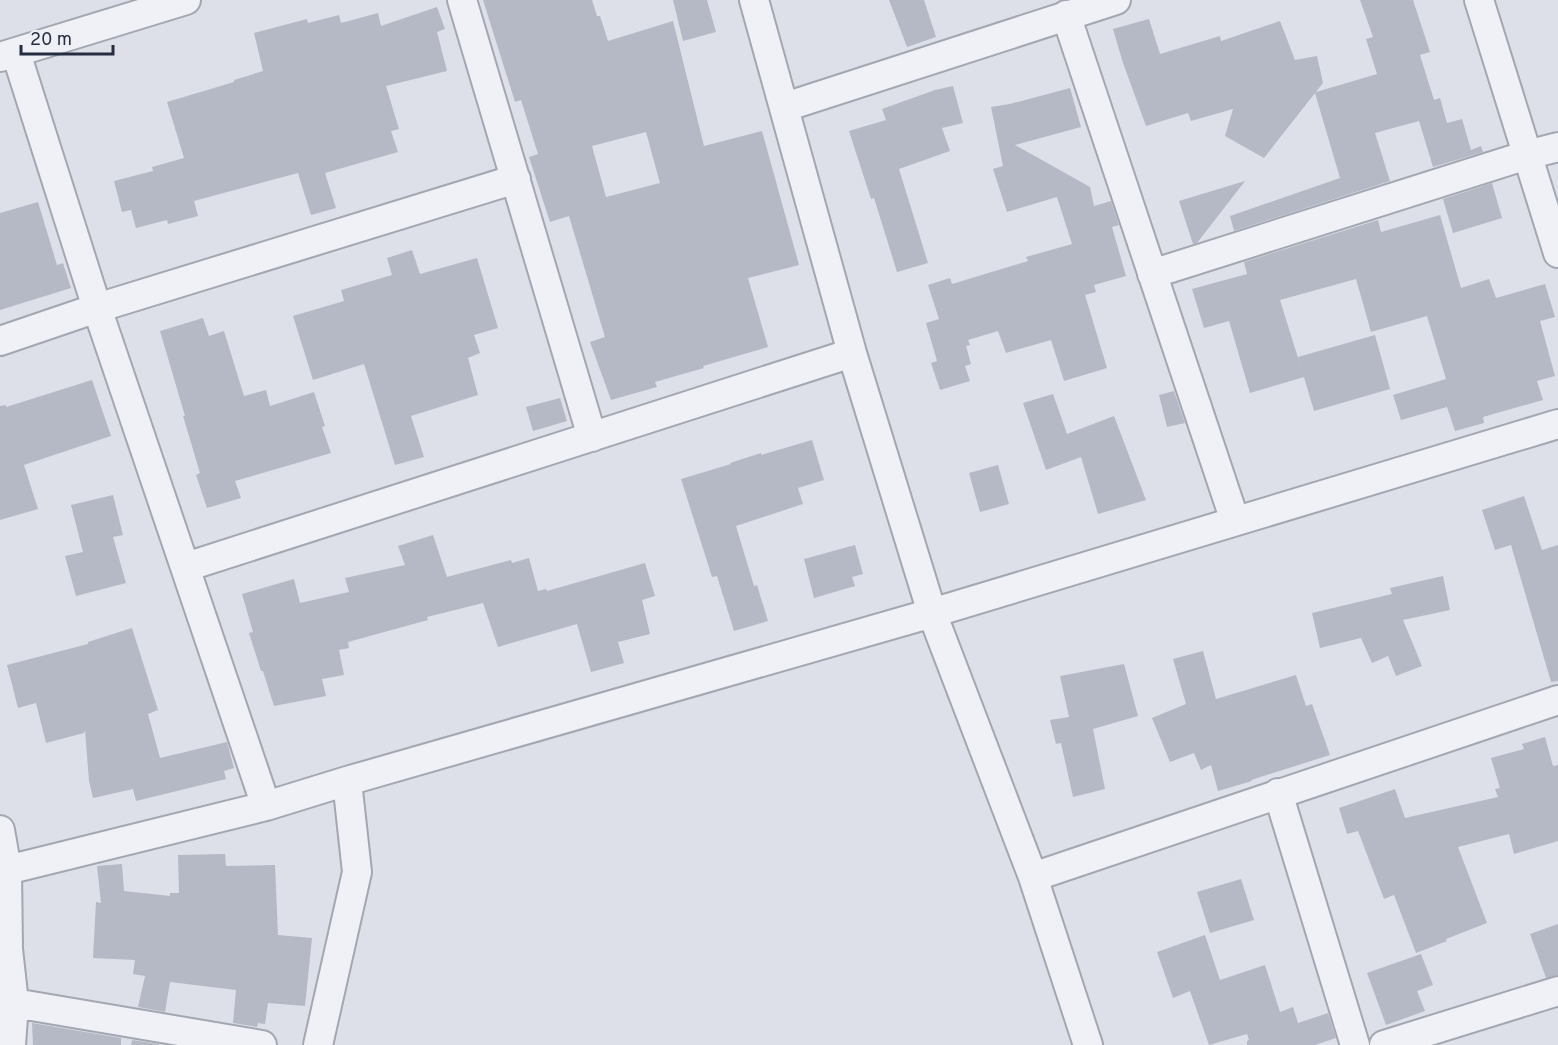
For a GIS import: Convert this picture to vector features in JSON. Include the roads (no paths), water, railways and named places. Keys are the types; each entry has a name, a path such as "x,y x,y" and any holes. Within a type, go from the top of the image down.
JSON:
{"street":[{"path":"186,0 8,55 186,567 266,806"},
{"path":"462,0 592,437"},
{"path":"754,0 852,353 932,613 1033,877 1088,1045"},
{"path":"785,107 1116,0"},
{"path":"1479,0 1558,253"},
{"path":"1066,15 1235,521"},
{"path":"1152,274 1558,147"},
{"path":"0,341 97,308 516,179"},
{"path":"186,567 852,353"},
{"path":"7,870 266,806 932,613 1558,423"},
{"path":"1033,877 1558,700"},
{"path":"318,1045 357,872 347,781"},
{"path":"1278,793 1355,1045"},
{"path":"0,830 7,870 4,948 14,1003 11,1045"},
{"path":"1384,1045 1558,991"},
{"path":"14,1003 262,1045"}]}
